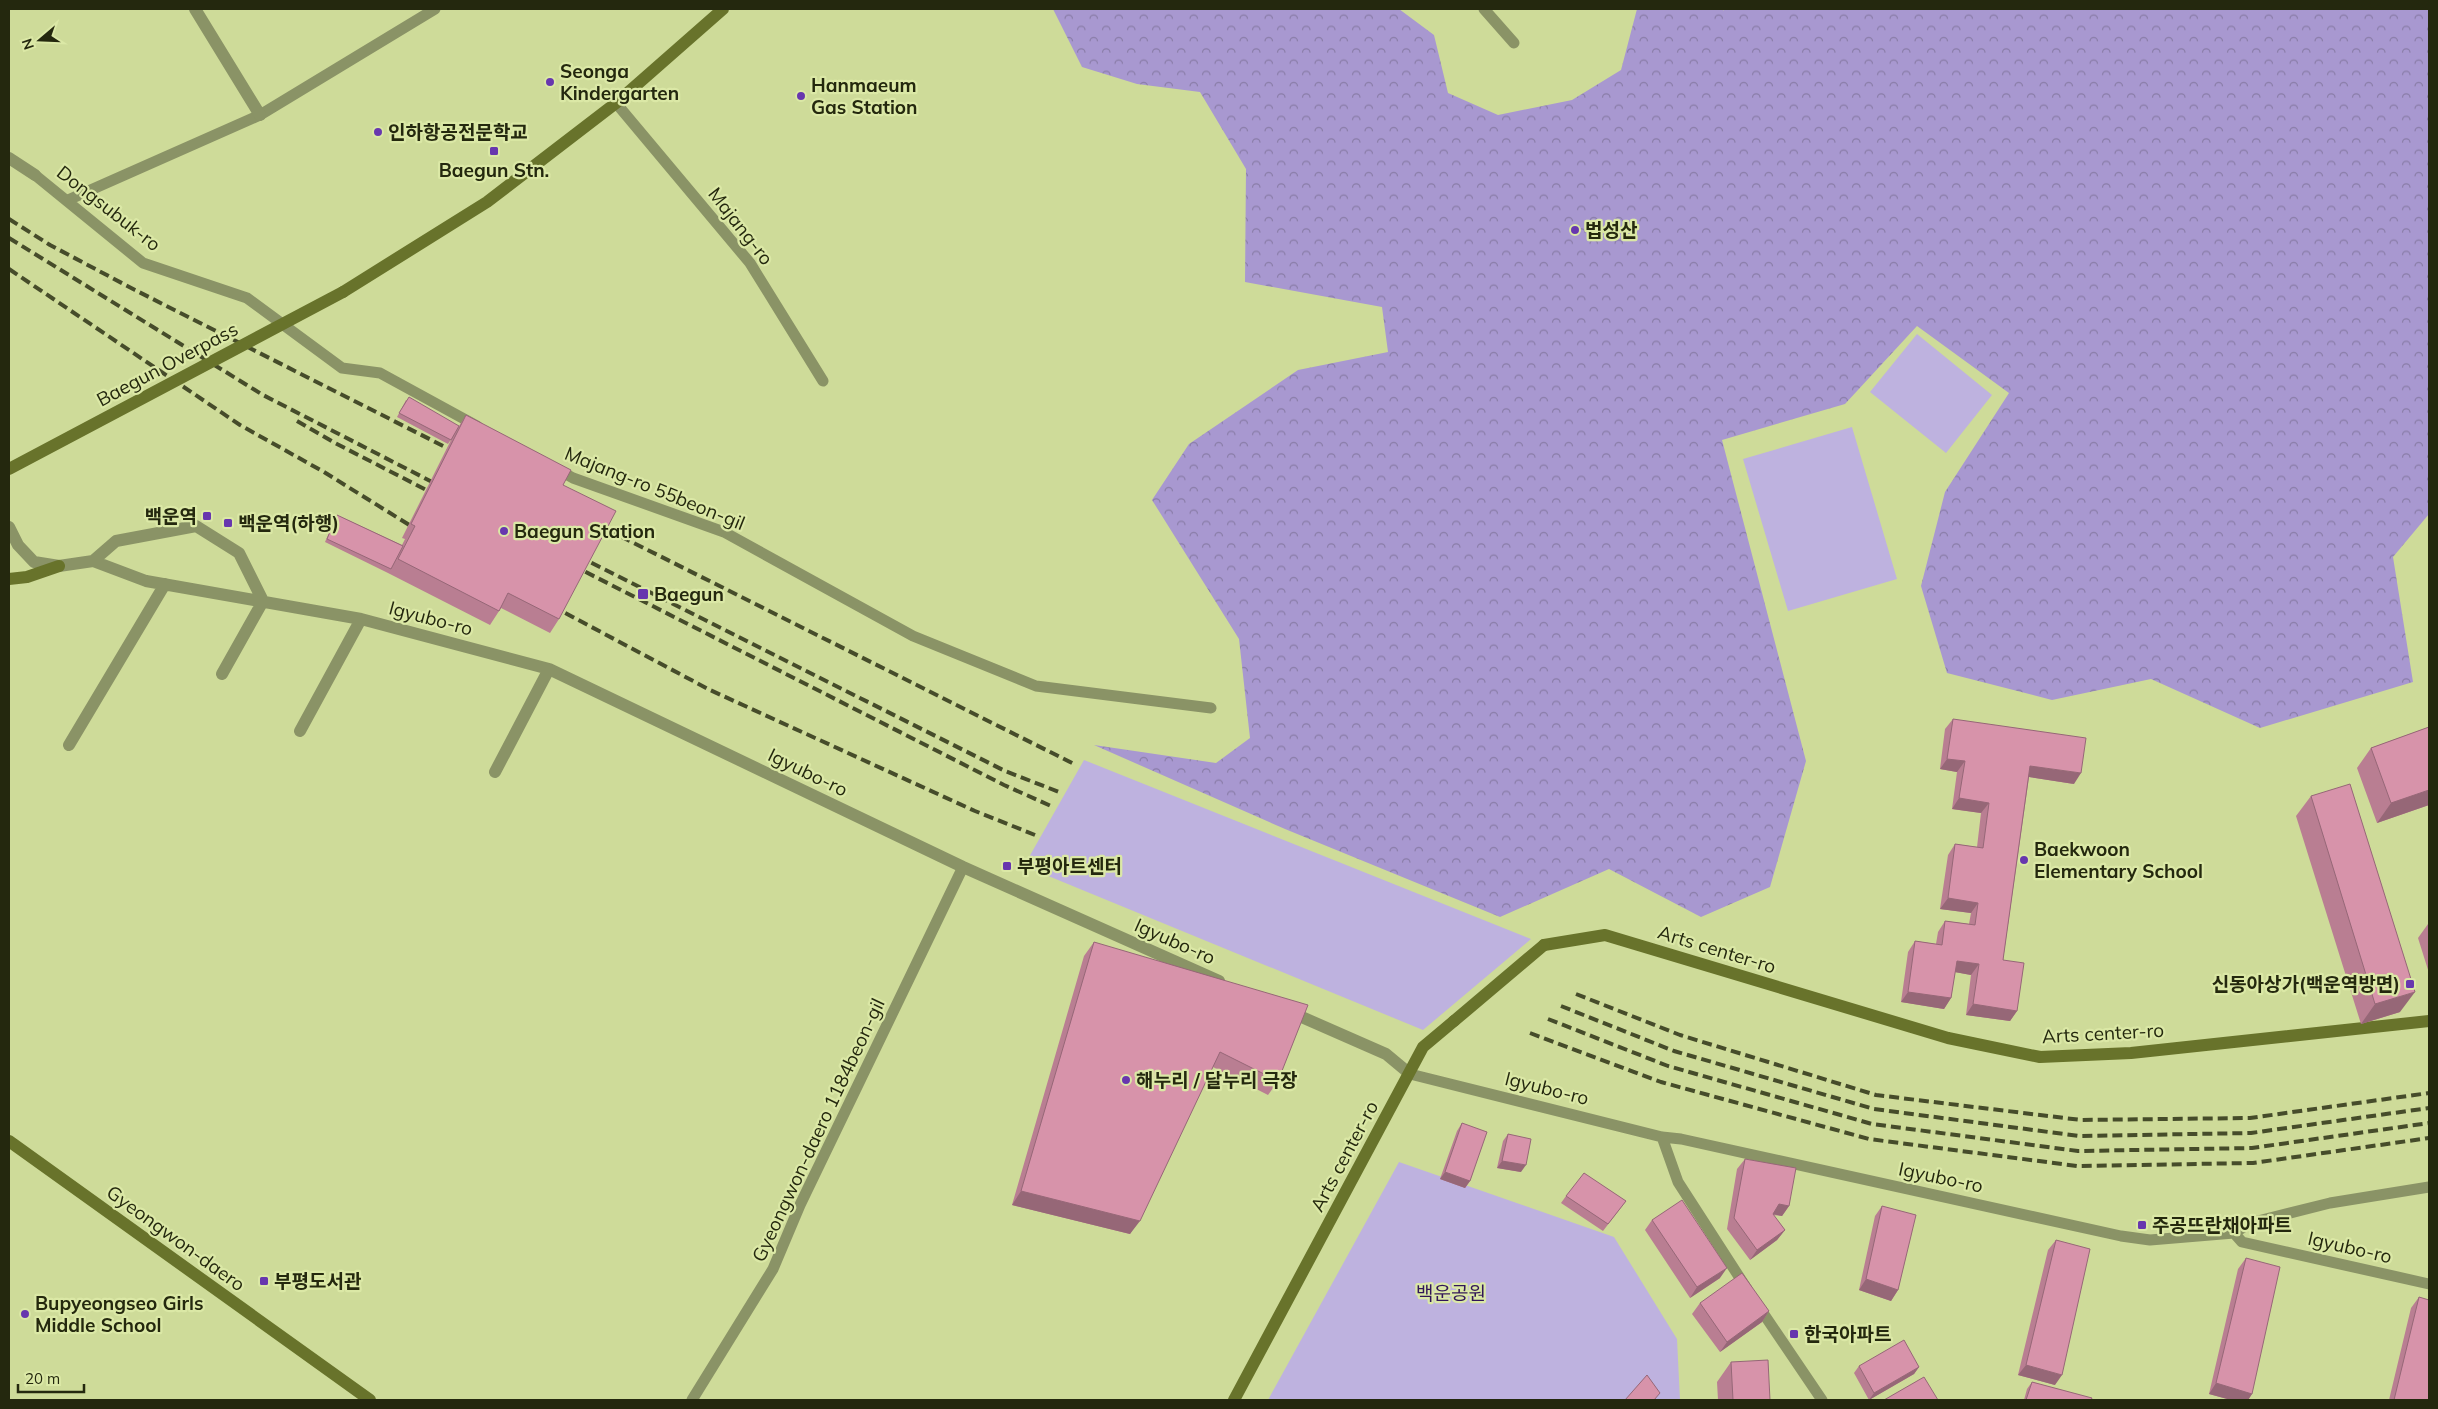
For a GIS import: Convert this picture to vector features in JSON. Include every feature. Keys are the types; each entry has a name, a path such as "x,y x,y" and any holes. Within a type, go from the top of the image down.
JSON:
{"street":[{"path":"195,9 260,115"},
{"path":"616,103 723,9"},
{"name":"Baegun Overpass","path":"9,470 343,292 488,202 616,103"},
{"name":"Dongsubuk-ro","path":"9,158 35,175"},
{"path":"93,562 116,541 196,526 239,553 263,601 222,674"},
{"name":"Igyubo-ro","path":"9,527 18,545 34,562 59,566 93,562 146,581 361,619 550,670 963,867 1234,988"},
{"path":"9,579 27,577 59,566"},
{"path":"69,745 165,584"},
{"path":"300,731 361,619"},
{"path":"495,772 550,670"},
{"name":"Arts center-ro","path":"1234,1400 1424,1048 1544,945 1605,935 1948,1038 2040,1057 2131,1053 2429,1021"},
{"name":"Igyubo-ro","path":"1279,1007 1386,1054 1410,1074"},
{"name":"Gyeongwon-daero","path":"9,1141 370,1400"}],"lane":[{"path":"68,200 260,115 435,9"},
{"path":"1484,9 1514,44"},
{"name":"Majang-ro","path":"616,103 750,263 823,381"},
{"name":"Dongsubuk-ro","path":"35,175 143,263 247,298 342,368 380,373 486,430"},
{"name":"Majang-ro 55beon-gil","path":"547,464 573,478 724,532 912,636 1036,686 1211,708"},
{"name":"Gyeongwon-daero 1184beon-gil","path":"692,1400 773,1269 805,1196 963,867"},
{"name":"Igyubo-ro","path":"1410,1074 1662,1137 1711,1146 2121,1236 2150,1240 2234,1233 2242,1242 2429,1284"},
{"path":"1662,1137 1678,1182 1712,1239 1822,1400"},
{"path":"2234,1233 2250,1224 2330,1203 2429,1187"}],"green space":[{"path":"1053,9 1399,9 1434,35 1448,93 1498,115 1572,100 1621,70 1637,9 1723,9 1723,11 1724,9 2429,9 2429,514 2393,557 2413,682 2260,728 2151,679 2052,700 1947,673 1921,586 1945,492 2009,393 1917,326 1845,404 1722,440 1806,761 1770,887 1701,917 1609,869 1500,917 1285,829 1094,745 1216,763 1250,738 1239,639 1152,500 1189,444 1298,370 1388,352 1382,307 1245,282 1246,169 1200,92 1137,84 1082,67"},
{"path":"1917,334 1992,395 1946,453 1870,392"},
{"path":"1852,427 1897,579 1788,611 1743,459"},
{"path":"1084,760 1531,939 1423,1030 1024,866"},
{"name":"백운공원","path":"1399,1162 1614,1237 1677,1339 1680,1400 1268,1400"}],"building":[{"path":"409,397 459,426 451,440 399,413"},
{"name":"Baegun Station","path":"466,415 571,470 563,485 616,511 559,619 508,593 499,611 398,559 415,526 411,524"},
{"path":"337,515 403,546 391,569 327,539"},
{"path":"1953,719 2086,738 2081,773 2030,766 2003,960 2024,963 2017,1011 1973,1004 1979,964 1957,961 1951,998 1908,992 1915,941 1942,945 1945,921 1975,925 1978,903 1948,898 1955,844 1983,848 1989,803 1959,798 1965,761 1947,759"},
{"path":"2429,727 2429,790 2391,803 2371,748"},
{"path":"2350,784 2415,992 2375,1004 2311,796"},
{"name":"해누리 / 달누리 극장","path":"1094,942 1308,1005 1278,1081 1220,1052 1140,1221 1021,1191"},
{"path":"1462,1123 1487,1132 1470,1181 1445,1172"},
{"path":"1508,1134 1531,1139 1526,1165 1502,1161"},
{"path":"1745,1159 1796,1168 1789,1206 1779,1204 1773,1214 1785,1230 1757,1250 1734,1218"},
{"path":"1584,1173 1626,1201 1608,1224 1566,1196"},
{"path":"1682,1200 1727,1268 1697,1287 1652,1220"},
{"path":"1882,1206 1916,1215 1898,1290 1866,1279"},
{"path":"2056,1240 2090,1249 2062,1375 2026,1365"},
{"path":"2246,1258 2280,1267 2252,1394 2216,1383"},
{"path":"1742,1273 1769,1311 1727,1342 1700,1303"},
{"path":"2419,1297 2429,1300 2429,1400 2394,1400"},
{"path":"1904,1340 1919,1367 1874,1393 1859,1366"},
{"path":"1768,1360 1770,1400 1733,1400 1731,1362"},
{"path":"1647,1375 1660,1393 1654,1400 1625,1400"},
{"path":"1924,1377 1938,1400 1884,1400"},
{"path":"2032,1382 2092,1398 2091,1400 2026,1400"}],"railway":[{"path":"9,219 50,245 135,290 459,454"},
{"path":"9,238 263,395 442,487"},
{"path":"9,269 240,425 324,472 419,531"},
{"path":"297,421 335,443 438,496"},
{"path":"594,523 1076,765"},
{"path":"578,556 1005,771 1059,792"},
{"path":"572,565 1004,785 1051,806"},
{"path":"552,606 710,690 975,811 1035,835"},
{"path":"1576,994 1680,1035 1876,1095 2081,1120 2250,1118 2429,1093"},
{"path":"1561,1006 1674,1051 1874,1109 2079,1136 2251,1133 2429,1108"},
{"path":"1548,1019 1668,1066 1872,1124 2078,1151 2252,1148 2429,1123"},
{"path":"1530,1033 1661,1082 1869,1139 2077,1166 2253,1163 2429,1138"}],"place":[{"name":"Seonga Kindergarten","path":"550,82"},
{"name":"Hanmaeum Gas Station","path":"801,96"},
{"name":"인하항공전문학교","path":"378,132"},
{"name":"Baegun Stn.","path":"494,151"},
{"name":"법성산","path":"1575,230"},
{"name":"백운역","path":"207,516"},
{"name":"백운역(하행)","path":"228,523"},
{"name":"Baegun Station","path":"504,531"},
{"name":"Baegun","path":"643,594"},
{"name":"Baekwoon Elementary School","path":"2024,860"},
{"name":"부평아트센터","path":"1007,866"},
{"name":"신동아상가(백운역방면)","path":"2410,984"},
{"name":"해누리 / 달누리 극장","path":"1126,1080"},
{"name":"주공뜨란채아파트","path":"2142,1225"},
{"name":"부평도서관","path":"264,1281"},
{"name":"Bupyeongseo Girls Middle School","path":"25,1314"},
{"name":"한국아파트","path":"1794,1334"}]}
